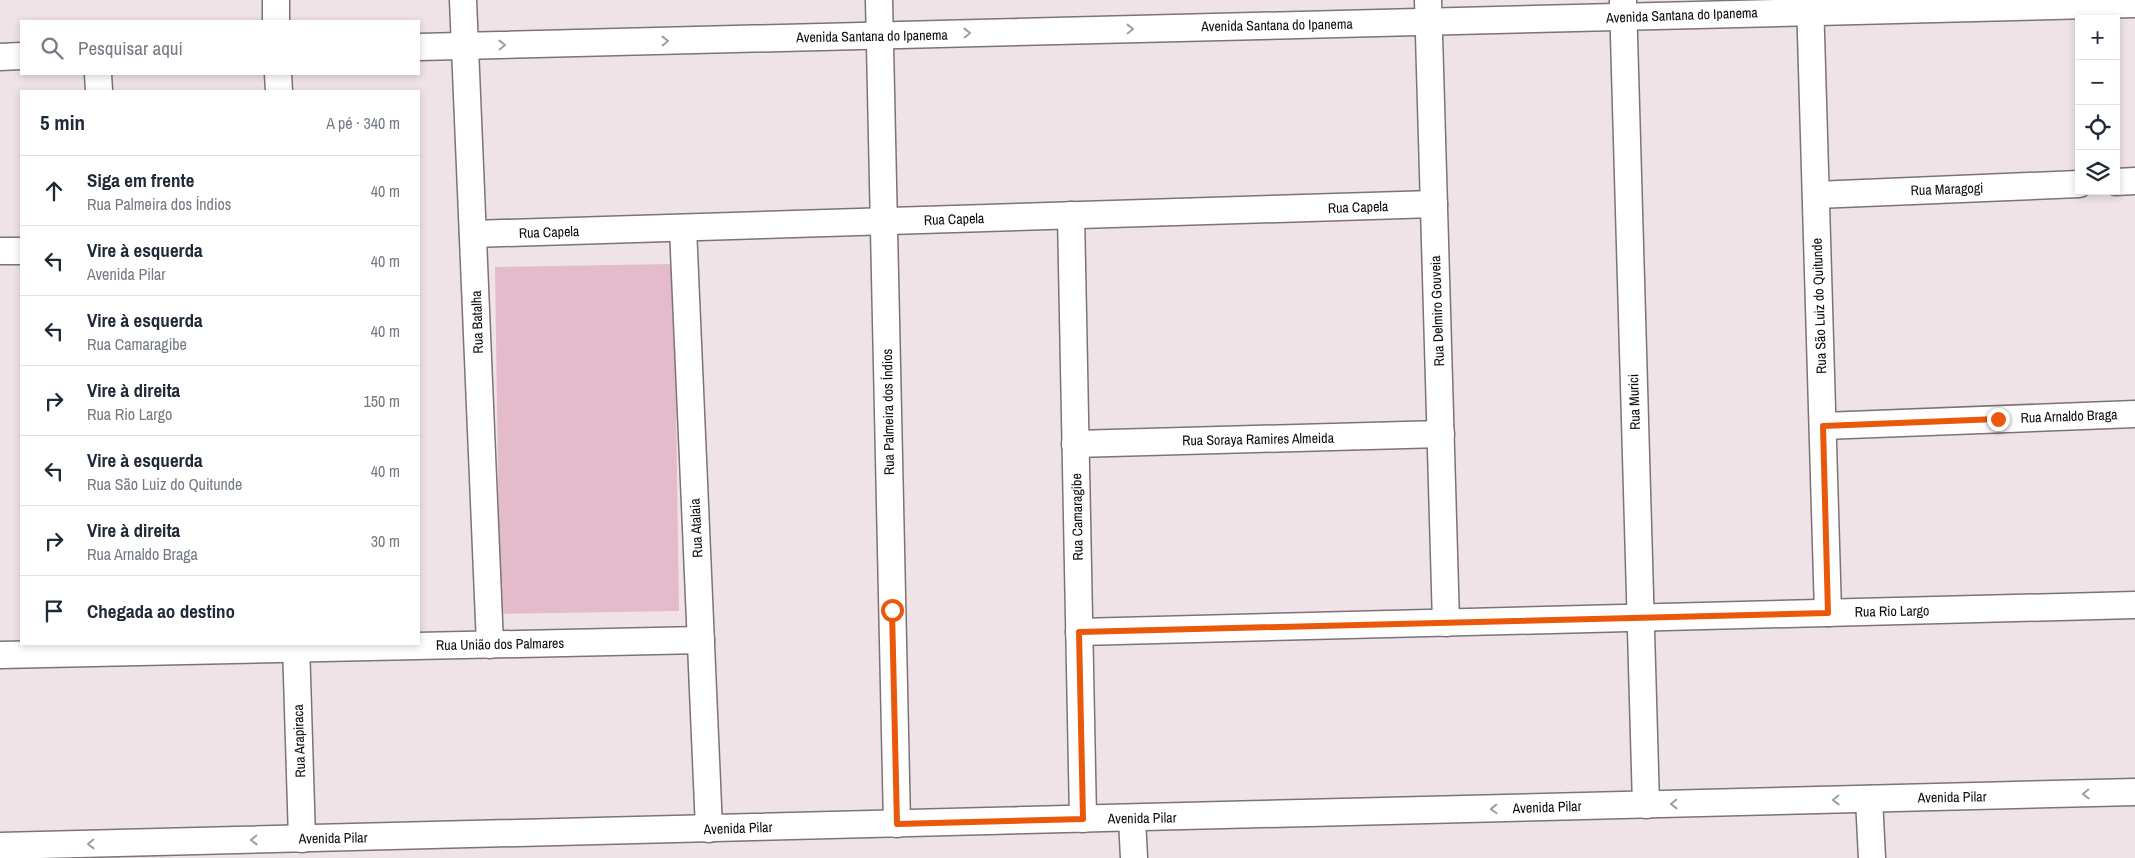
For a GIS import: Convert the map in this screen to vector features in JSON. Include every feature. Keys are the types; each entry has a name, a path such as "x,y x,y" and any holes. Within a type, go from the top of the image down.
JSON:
{"street":[{"path":"276,0 276,20"},
{"name":"Rua Batalha","path":"463,0 490,645"},
{"name":"Rua Palmeira dos Índios","path":"878,0 897,824"},
{"name":"Avenida Santana do Ipanema","path":"420,47 879,36 1428,11 2135,4"},
{"name":"Rua São Luiz do Quitunde","path":"1810,6 1828,613"},
{"name":"Rua Murici","path":"1623,9 1646,805"},
{"name":"Rua Delmiro Gouveia","path":"1428,11 1446,623"},
{"path":"0,57 20,56"},
{"path":"98,75 98,90"},
{"path":"278,75 279,90"},
{"path":"2120,182 2135,181"},
{"name":"Rua Maragogi","path":"1816,195 2075,184"},
{"name":"Rua Capela","path":"473,234 1434,204"},
{"name":"Rua Camaragibe","path":"1071,215 1083,819"},
{"name":"Rua Atalaia","path":"683,228 709,829"},
{"path":"0,251 20,251"},
{"name":"Rua Arnaldo Braga","path":"1823,426 2135,414"},
{"name":"Rua Soraya Ramires Almeida","path":"1075,444 1441,434"},
{"name":"Rua Rio Largo","path":"1079,632 2135,605"},
{"name":"Rua União dos Palmares","path":"0,655 102,648 490,645 701,640"},
{"name":"Rua Arapiraca","path":"296,646 302,839"},
{"name":"Avenida Pilar","path":"0,846 302,839 414,847 709,829 2135,792"},
{"path":"1870,799 1872,858"},
{"path":"1132,818 1134,858"}],"shaded area":[{"path":"674,264 679,611 500,614 495,267"}],"route":[{"path":"892,610 897,824 1083,819 1079,632 1828,613 1823,426 1998,419"}]}
